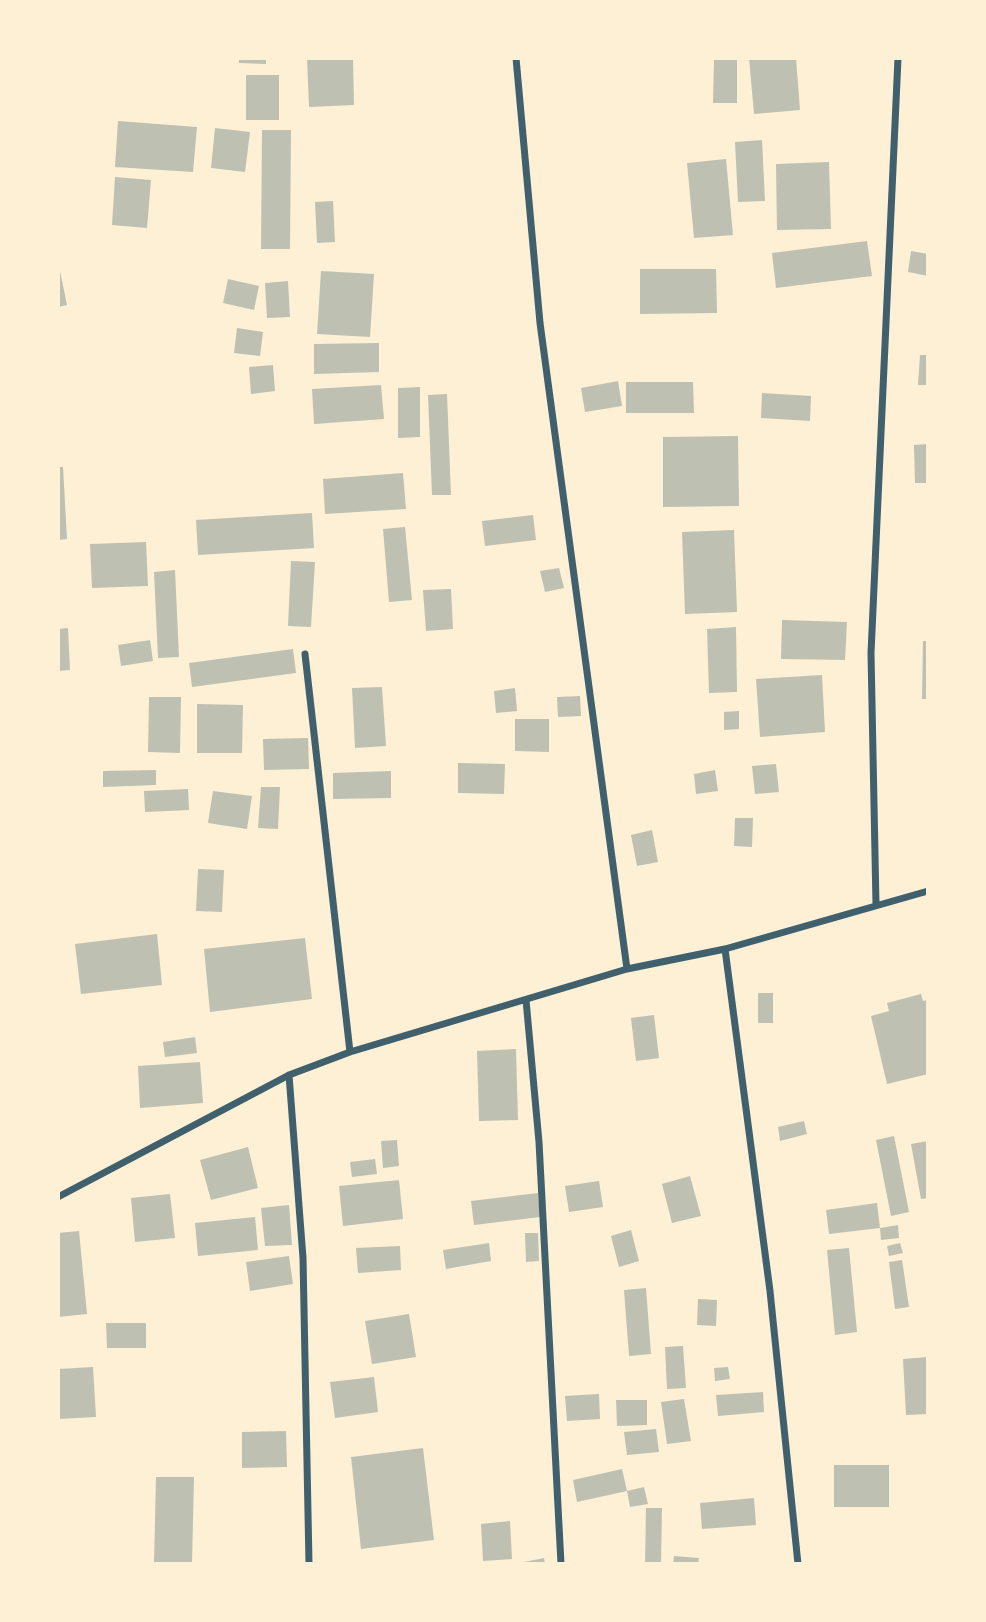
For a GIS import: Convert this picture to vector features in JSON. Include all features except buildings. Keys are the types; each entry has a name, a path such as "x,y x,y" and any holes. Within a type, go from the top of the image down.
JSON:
{"street":[{"path":"516,58 540,323 626,969"},
{"path":"876,905 871,653 898,58"},
{"path":"305,654 350,1052"},
{"path":"58,1197 289,1075 350,1052 626,969 724,949 928,891"},
{"path":"724,949 770,1291 797,1564"},
{"path":"526,1000 539,1142 561,1564"},
{"path":"289,1075 303,1258 310,1564"}]}
